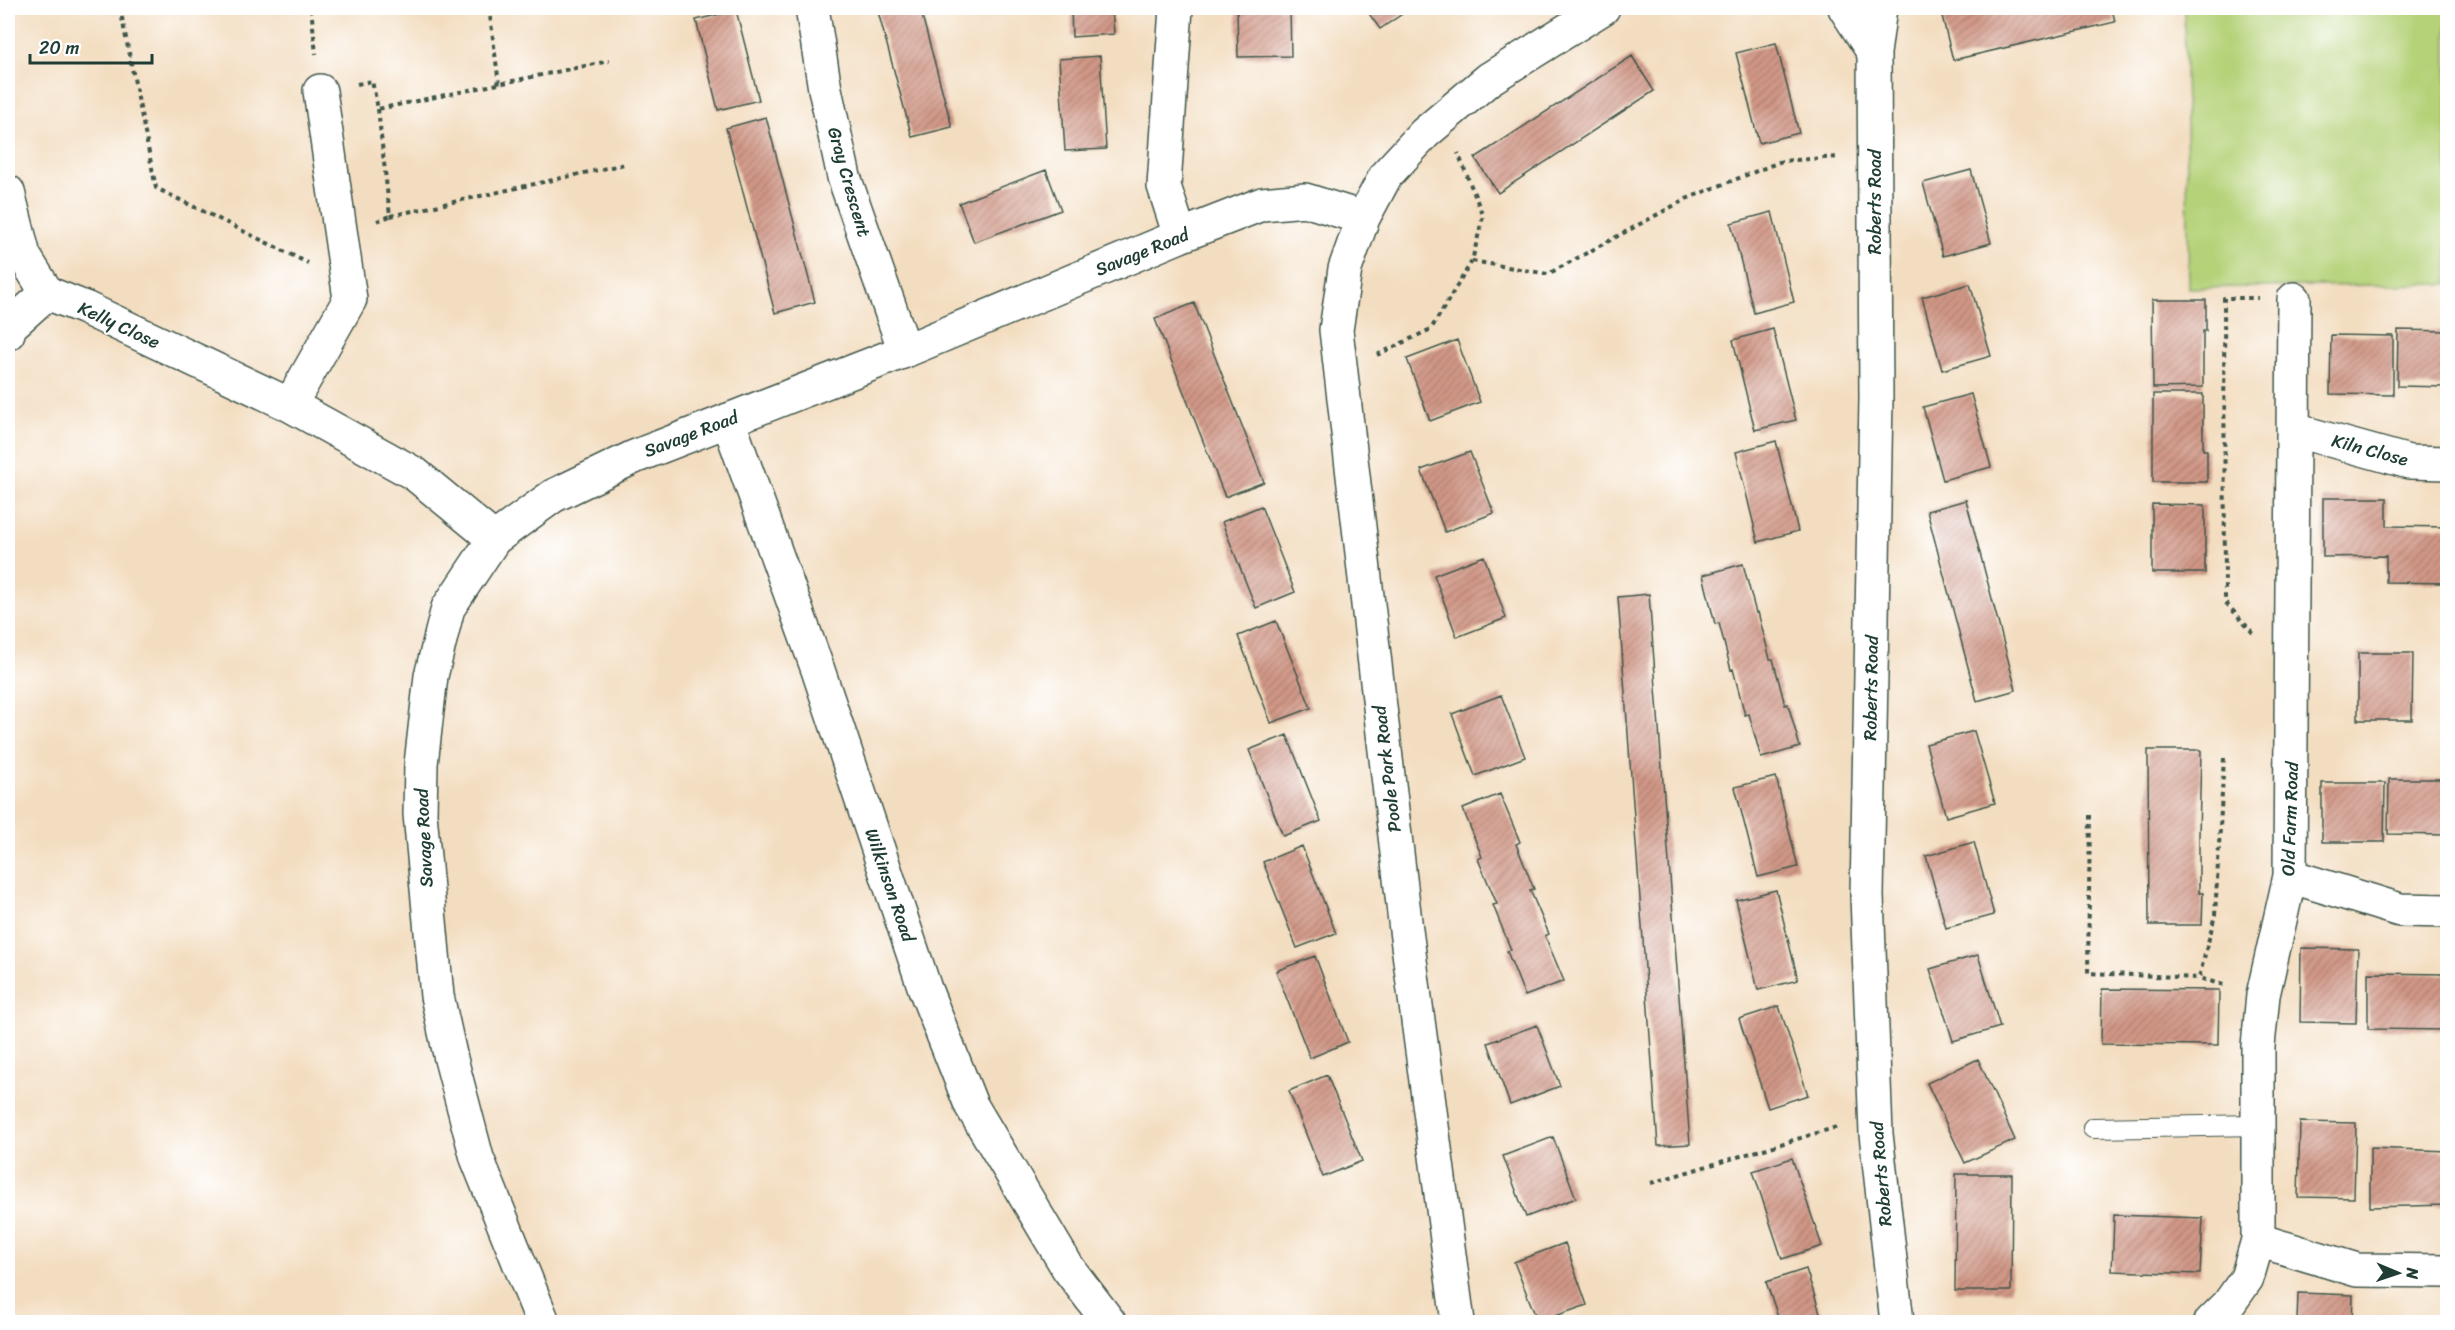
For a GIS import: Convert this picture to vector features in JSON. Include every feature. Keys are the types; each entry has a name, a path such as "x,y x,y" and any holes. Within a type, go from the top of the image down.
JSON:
{"street":[{"name":"Gray Crescent","path":"812,8 825,88 844,177 905,351"},
{"path":"1176,8 1164,186 1180,236"},
{"path":"1364,218 1386,175 1437,123 1490,79 1602,8"},
{"path":"1845,8 1874,52"},
{"name":"Roberts Road","path":"1880,8 1874,52 1876,398 1867,896 1875,1115 1897,1323"},
{"path":"290,405 350,299 320,91"},
{"path":"8,192 24,256 47,293 10,326 8,333"},
{"name":"Savage Road","path":"543,1323 477,1158 451,1059 437,996 420,814 421,764 430,676 448,608 494,539 553,496 634,457 905,351 1262,204 1305,200 1364,218"},
{"name":"Poole Park Road","path":"1364,218 1346,268 1336,330 1406,930 1458,1323"},
{"name":"Kelly Close","path":"47,293 85,308 290,405 415,474 494,539"},
{"name":"Old Farm Road","path":"2211,1323 2228,1305 2247,1278 2258,1240 2258,1046 2263,995 2290,876 2294,299"},
{"name":"Wilkinson Road","path":"728,420 818,670 925,989 971,1105 1068,1268 1109,1323"},
{"name":"Kiln Close","path":"2294,430 2409,462 2448,463"},
{"path":"2290,876 2400,910 2448,911"},
{"path":"2258,1240 2357,1270 2448,1271"}],"lane":[{"path":"2093,1128 2258,1125"}],"path":[{"path":"120,8 156,188 348,283"},
{"path":"311,8 320,91 372,81 378,109 390,216 625,164"},
{"path":"489,8 499,84"},
{"path":"378,109 609,61"},
{"path":"1340,359 1380,354 1431,329 1472,261 1483,216 1462,160 1437,123"},
{"path":"1472,261 1548,274 1686,199 1782,161 1875,154"},
{"path":"2292,676 2225,602 2224,298 2294,299"},
{"path":"2199,978 2216,915 2224,758"},
{"path":"2090,815 2088,973 2199,978 2263,995"},
{"path":"1651,1183 1875,1115"}],"green space":[{"path":"2191,8 2447,8 2447,284 2189,288 2184,10"}],"building":[{"path":"877,8 920,8 952,127 912,137"},
{"path":"1071,8 1112,8 1114,34 1072,37"},
{"path":"1237,8 1290,8 1291,56 1238,57"},
{"path":"1365,8 1411,8 1380,29"},
{"path":"1940,8 1977,8 1978,11 1992,8 2112,8 2115,22 1953,60"},
{"path":"736,10 759,100 718,110 696,20"},
{"path":"1776,43 1799,133 1759,143 1736,53"},
{"path":"1100,56 1106,149 1065,151 1059,59"},
{"path":"1632,56 1654,91 1498,193 1475,158"},
{"path":"766,117 815,302 775,313 726,128"},
{"path":"1046,170 1061,210 974,242 959,203"},
{"path":"1971,170 1991,243 1943,256 1923,183"},
{"path":"1772,212 1794,302 1754,313 1731,223"},
{"path":"1970,284 1991,356 1942,370 1922,297"},
{"path":"2152,300 2206,300 2206,331 2203,331 2203,387 2153,388"},
{"path":"1194,303 1264,482 1225,497 1155,319"},
{"path":"1773,329 1796,420 1755,430 1733,340"},
{"path":"2398,330 2448,331 2448,387 2397,386"},
{"path":"2331,335 2393,336 2393,395 2330,394"},
{"path":"1457,340 1480,402 1430,421 1407,359"},
{"path":"1971,394 1991,467 1943,480 1923,407"},
{"path":"2153,394 2203,394 2203,450 2207,450 2207,482 2153,482"},
{"path":"1776,441 1798,531 1758,542 1736,452"},
{"path":"1470,452 1494,513 1445,532 1421,470"},
{"path":"2323,498 2387,498 2387,526 2448,527 2448,583 2386,582 2386,556 2323,557"},
{"path":"1966,500 2016,690 1977,701 1927,511"},
{"path":"2152,504 2205,505 2205,573 2152,573"},
{"path":"1261,506 1295,592 1256,608 1222,522"},
{"path":"1484,556 1506,618 1457,637 1434,575"},
{"path":"1743,564 1770,659 1773,659 1785,705 1788,704 1800,747 1761,758 1749,714 1745,715 1733,669 1731,670 1719,623 1715,624 1703,575"},
{"path":"1649,594 1690,1144 1658,1146 1618,597"},
{"path":"1276,621 1311,708 1271,723 1238,636"},
{"path":"2358,653 2413,653 2412,720 2358,720"},
{"path":"1501,695 1525,757 1475,776 1452,714"},
{"path":"1974,731 1995,803 1946,817 1926,744"},
{"path":"1287,735 1321,821 1283,836 1249,750"},
{"path":"2148,750 2201,750 2199,893 2203,893 2202,925 2149,925"},
{"path":"1776,777 1798,867 1758,877 1735,787"},
{"path":"2389,779 2448,779 2448,835 2388,834"},
{"path":"2322,783 2385,783 2384,842 2322,842"},
{"path":"1500,794 1520,842 1516,844 1534,889 1530,890 1549,934 1545,936 1564,981 1525,996 1507,951 1511,950 1493,905 1497,904 1478,859 1482,857 1463,809"},
{"path":"1974,842 1994,915 1946,928 1926,856"},
{"path":"1302,846 1336,933 1297,948 1263,862"},
{"path":"1776,890 1798,980 1758,990 1736,900"},
{"path":"2301,948 2358,949 2356,1023 2300,1022"},
{"path":"1978,955 2000,1027 1953,1041 1930,969"},
{"path":"1315,956 1348,1042 1310,1058 1276,971"},
{"path":"2368,973 2448,974 2448,1030 2368,1029"},
{"path":"2102,989 2219,990 2218,1045 2101,1044"},
{"path":"1779,1006 1808,1095 1768,1108 1739,1019"},
{"path":"1537,1025 1560,1086 1510,1105 1488,1043"},
{"path":"1978,1059 2015,1140 1965,1163 1927,1083"},
{"path":"1327,1075 1362,1161 1323,1177 1289,1091"},
{"path":"2300,1122 2356,1123 2354,1198 2298,1197"},
{"path":"1553,1137 1576,1198 1526,1217 1503,1156"},
{"path":"2370,1148 2448,1151 2448,1205 2370,1207"},
{"path":"1792,1158 1822,1246 1782,1259 1753,1171"},
{"path":"1956,1174 2012,1174 2011,1291 1955,1291"},
{"path":"2114,1215 2203,1218 2200,1274 2112,1271"},
{"path":"1565,1243 1587,1305 1538,1322 1514,1262"},
{"path":"1806,1269 1823,1322 1780,1322 1766,1282"},
{"path":"2298,1293 2353,1295 2352,1322 2297,1322"}]}
